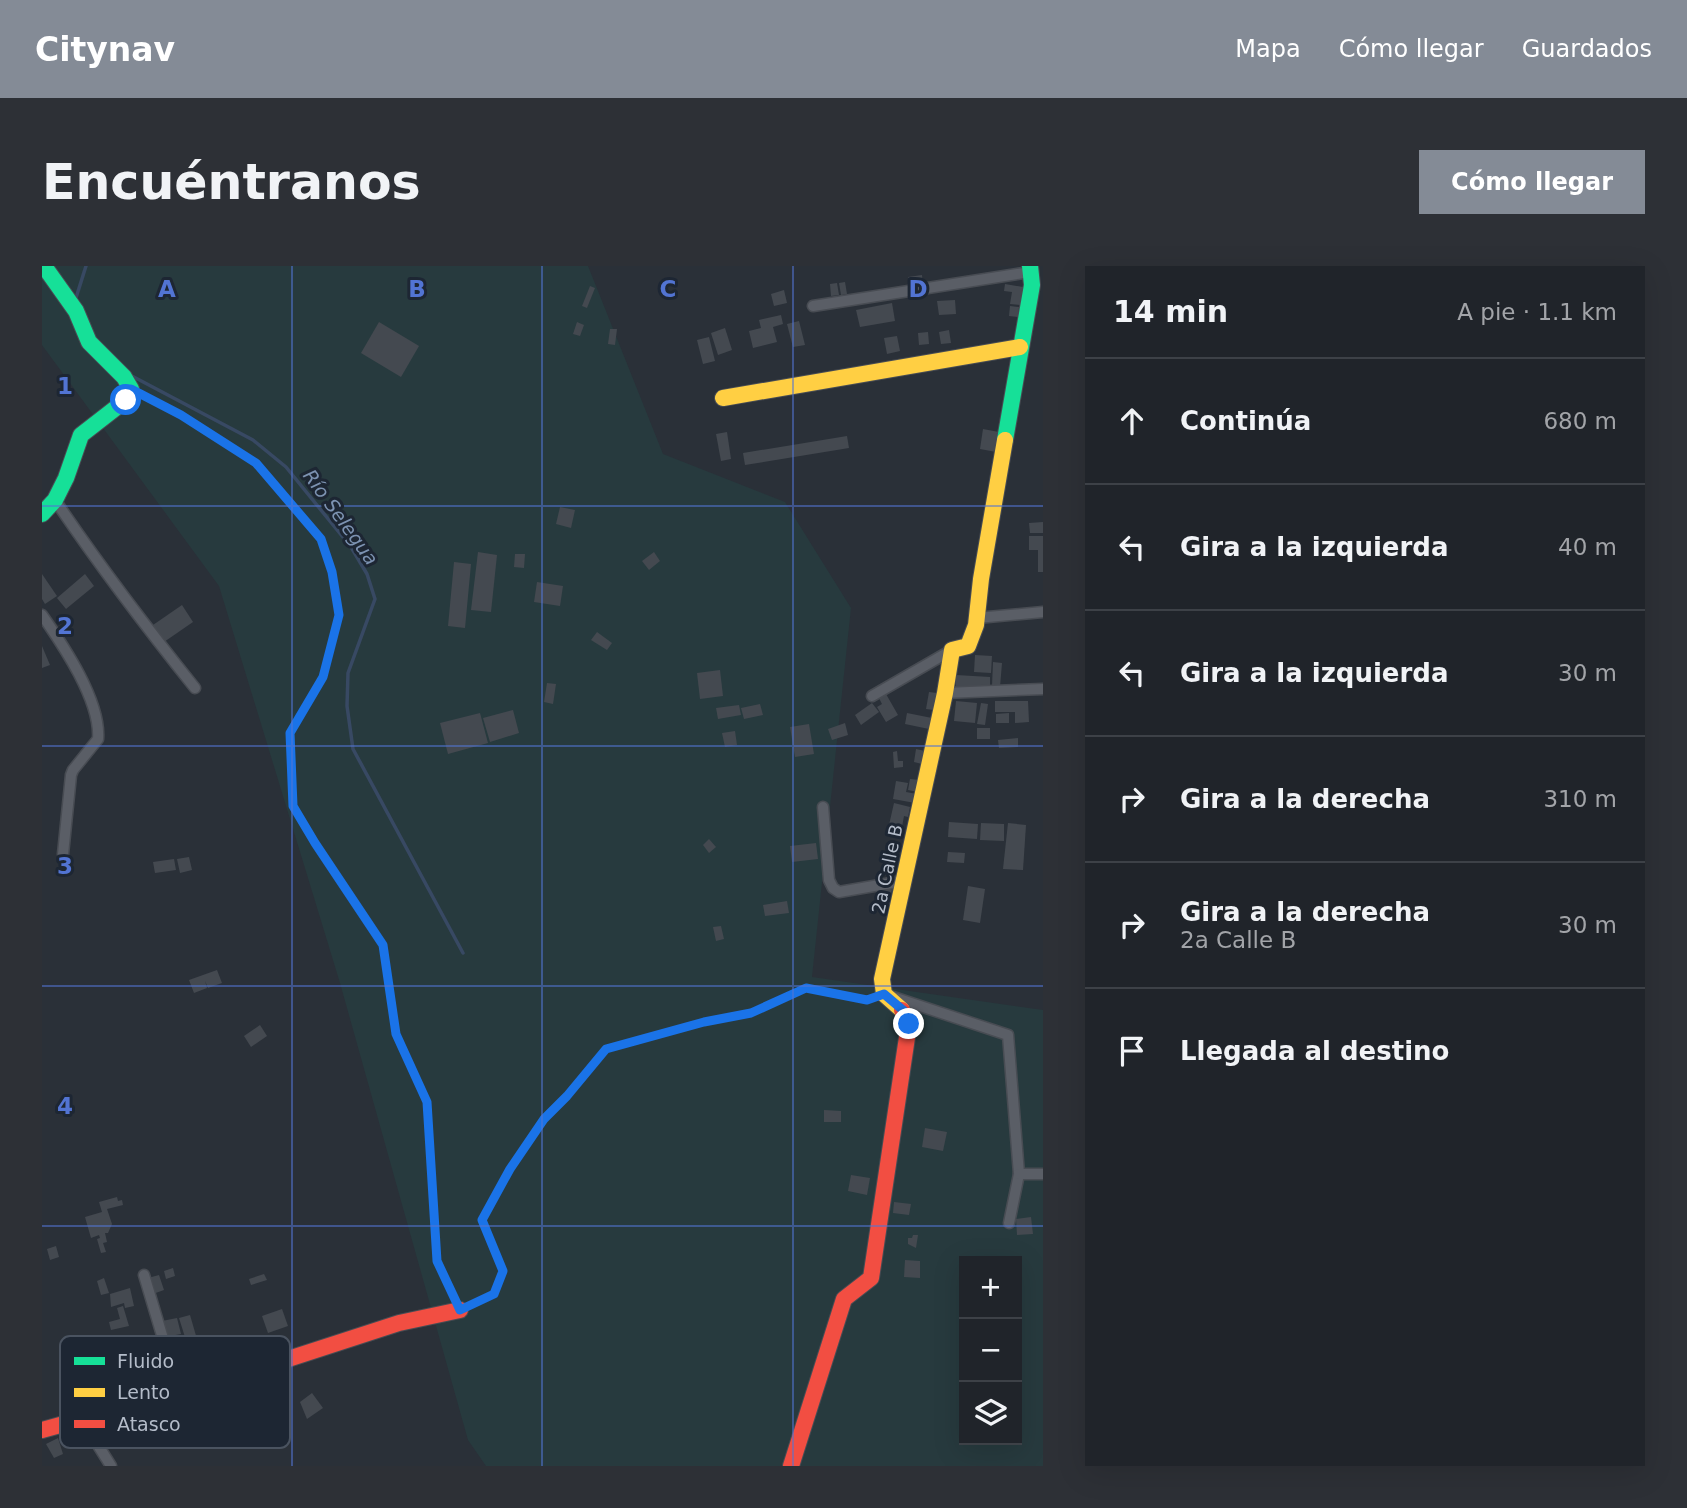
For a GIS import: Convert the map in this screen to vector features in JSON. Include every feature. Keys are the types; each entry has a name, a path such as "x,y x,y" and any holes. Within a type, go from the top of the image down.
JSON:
{"street":[{"path":"42,514 55,500 66,478 81,435 126,400 131,389 124,377 89,342 73,307 44,266"},
{"path":"813,306 1034,276 981,579 977,618 969,645 965,649 952,650 872,696"},
{"path":"723,398 1020,347"},
{"path":"55,500 89,551 195,688"},
{"path":"977,618 1043,612"},
{"path":"42,615 74,662 91,703 99,734 98,739 73,770 63,854"},
{"name":"2a Calle B","path":"884,994 882,979 945,693 952,650"},
{"path":"945,693 1043,689"},
{"path":"823,807 829,880 833,888 839,891 903,881"},
{"path":"884,994 1008,1035 1019,1174 1009,1223"},
{"path":"791,1466 844,1299 850,1292 866,1285 871,1278 909,1024 904,1011 884,994"},
{"path":"1019,1174 1043,1174"},
{"path":"144,1275 162,1336"},
{"path":"290,1358 399,1323 460,1310"},
{"path":"42,1430 60,1424"},
{"path":"100,1448 111,1466"}],"path":[{"path":"131,389 181,415 256,463 321,539 332,572 339,615 323,677 290,733 293,806 383,945 396,1034 427,1102 437,1261 460,1310 494,1294 503,1271 482,1220 510,1169 544,1119 606,1049 704,1022 751,1013 806,988 867,1000 884,994"}],"green space":[{"path":"42,266 588,266 663,454 785,502 851,608 812,977 1043,1010 1043,1466 486,1466 468,1440 340,983 219,586 42,345"}],"building":[{"path":"922,275 923,287 910,289 908,277"},
{"path":"845,282 847,294 841,295 839,283"},
{"path":"837,283 839,295 831,296 830,284"},
{"path":"1005,284 1023,287 1020,305 1010,304 1012,292 1004,291"},
{"path":"590,286 595,288 587,308 582,306"},
{"path":"784,290 787,303 774,306 771,294"},
{"path":"955,300 956,314 939,315 937,301"},
{"path":"892,303 895,321 860,327 856,310"},
{"path":"1010,306 1019,307 1018,317 1009,316"},
{"path":"781,315 783,324 773,327 777,342 753,348 749,331 761,328 759,320"},
{"path":"799,321 805,345 793,347 787,324"},
{"path":"379,322 419,346 401,377 361,353"},
{"path":"577,322 584,325 580,336 573,334"},
{"path":"725,328 732,350 718,355 711,333"},
{"path":"610,329 617,329 615,345 608,344"},
{"path":"949,330 951,343 941,344 939,332"},
{"path":"928,332 929,344 919,345 918,333"},
{"path":"897,336 900,351 887,354 884,338"},
{"path":"709,337 715,361 703,364 697,340"},
{"path":"983,429 999,432 996,452 980,449"},
{"path":"727,432 731,459 721,461 716,434"},
{"path":"847,436 849,448 745,465 743,453"},
{"path":"560,507 575,510 571,528 556,524"},
{"path":"1043,522 1043,533 1030,533 1029,523"},
{"path":"1029,536 1043,536 1043,572 1038,572 1038,550 1029,550"},
{"path":"478,552 497,555 491,612 471,610"},
{"path":"654,552 660,561 649,570 642,561"},
{"path":"515,554 525,554 524,568 514,567"},
{"path":"454,562 471,564 465,628 448,626"},
{"path":"42,574 57,596 45,604 42,599"},
{"path":"85,574 94,586 66,609 57,598"},
{"path":"537,582 563,586 560,606 534,602"},
{"path":"182,605 193,622 164,642 153,625"},
{"path":"597,632 612,643 607,650 591,640"},
{"path":"42,646 50,665 42,668"},
{"path":"975,655 992,656 991,673 974,672"},
{"path":"993,662 1002,663 1000,687 992,686"},
{"path":"720,670 723,696 700,699 697,673"},
{"path":"956,675 990,677 990,688 956,686"},
{"path":"547,683 556,684 553,704 544,702"},
{"path":"929,692 937,693 934,710 926,709"},
{"path":"886,694 898,715 886,722 877,707 882,704 879,698"},
{"path":"956,701 977,703 975,723 954,721"},
{"path":"995,701 1028,701 1029,722 1015,723 1015,712 995,712"},
{"path":"872,703 879,712 861,725 855,715"},
{"path":"981,703 988,704 985,725 977,724"},
{"path":"760,704 763,715 744,719 741,708"},
{"path":"739,705 741,715 718,719 716,708"},
{"path":"513,710 519,733 490,742 483,718"},
{"path":"480,713 488,743 448,754 440,723"},
{"path":"907,713 932,718 929,729 905,724"},
{"path":"1009,713 1009,723 996,723 996,714"},
{"path":"845,723 848,735 832,740 828,729"},
{"path":"809,724 814,754 795,757 790,727"},
{"path":"977,728 990,728 990,739 977,739"},
{"path":"735,731 737,745 725,747 722,733"},
{"path":"1018,738 1018,747 999,748 998,740"},
{"path":"916,749 925,751 922,764 914,762"},
{"path":"897,751 898,761 903,761 903,767 894,768 893,752"},
{"path":"910,779 920,780 918,792 908,790"},
{"path":"896,781 908,783 906,792 917,794 915,803 893,799"},
{"path":"894,803 910,807 908,817 904,816 902,827 889,825"},
{"path":"949,822 978,824 977,839 948,837"},
{"path":"981,823 1004,824 1004,841 980,840"},
{"path":"1008,823 1026,825 1023,870 1003,869"},
{"path":"709,839 716,847 709,853 703,845"},
{"path":"816,843 818,859 792,862 790,846"},
{"path":"948,852 965,853 964,863 947,862"},
{"path":"189,857 192,870 180,873 177,859"},
{"path":"174,859 176,870 155,873 153,862"},
{"path":"968,886 985,889 980,923 963,920"},
{"path":"884,888 892,890 888,904 881,902"},
{"path":"787,901 789,913 765,916 763,905"},
{"path":"721,926 724,939 716,941 713,927"},
{"path":"217,970 222,983 208,988 205,981 207,988 194,993 189,980"},
{"path":"260,1025 267,1036 251,1047 244,1036"},
{"path":"824,1110 841,1111 841,1122 824,1122"},
{"path":"925,1128 947,1132 943,1151 922,1147"},
{"path":"851,1175 870,1178 867,1195 848,1191"},
{"path":"117,1197 118,1201 122,1200 123,1205 107,1209 112,1224 108,1233 105,1233 107,1242 103,1243 106,1252 101,1253 97,1239 100,1238 99,1235 91,1238 85,1217 102,1212 99,1202"},
{"path":"894,1202 911,1204 909,1215 893,1213"},
{"path":"1031,1217 1033,1234 1017,1235 1016,1219"},
{"path":"918,1235 916,1248 908,1244 908,1238"},
{"path":"56,1246 59,1257 50,1260 47,1249"},
{"path":"905,1260 920,1261 920,1278 904,1277"},
{"path":"173,1268 175,1276 166,1279 164,1271"},
{"path":"264,1274 267,1280 251,1285 249,1279"},
{"path":"159,1275 164,1290 153,1294 148,1278"},
{"path":"104,1278 109,1293 101,1295 97,1281"},
{"path":"130,1288 134,1306 125,1308 124,1303 111,1307 110,1294"},
{"path":"123,1306 129,1326 111,1330 109,1322 120,1319 117,1308"},
{"path":"282,1309 288,1326 268,1333 262,1316"},
{"path":"190,1315 196,1336 185,1336 179,1318"},
{"path":"177,1318 181,1334 165,1336 162,1321"},
{"path":"312,1393 323,1408 307,1419 300,1402"},
{"path":"58,1438 63,1454 54,1458 46,1444"}],"waterway":[{"name":"Río Selegua","path":"75,301 86,266"},
{"name":"Río Selegua","path":"130,375 253,440 286,467 351,547 367,574 375,599 348,673 347,706 353,749 463,953"}],"traffic: fast":[{"path":"42,514 55,500 66,478 81,435 126,400 131,389 124,377 89,342 76,311 44,266"},
{"path":"1005,440 1032,285 1030,266"}],"traffic: slow":[{"path":"723,398 1020,347"},
{"path":"902,1010 884,994 882,979 945,693 952,650 968,646 976,625 981,579 1005,440"}],"traffic: jam":[{"path":"791,1466 844,1299 871,1278 909,1024 902,1010"},
{"path":"290,1358 399,1323 460,1310"},
{"path":"42,1430 60,1425"}],"route":[{"path":"126,400 131,389 181,415 256,463 321,539 332,572 339,615 323,677 290,733 293,806 383,945 396,1034 427,1102 437,1261 460,1310 494,1294 503,1271 482,1220 510,1169 544,1119 606,1049 704,1022 751,1013 806,988 867,1000 884,994 904,1011 909,1024"}]}
